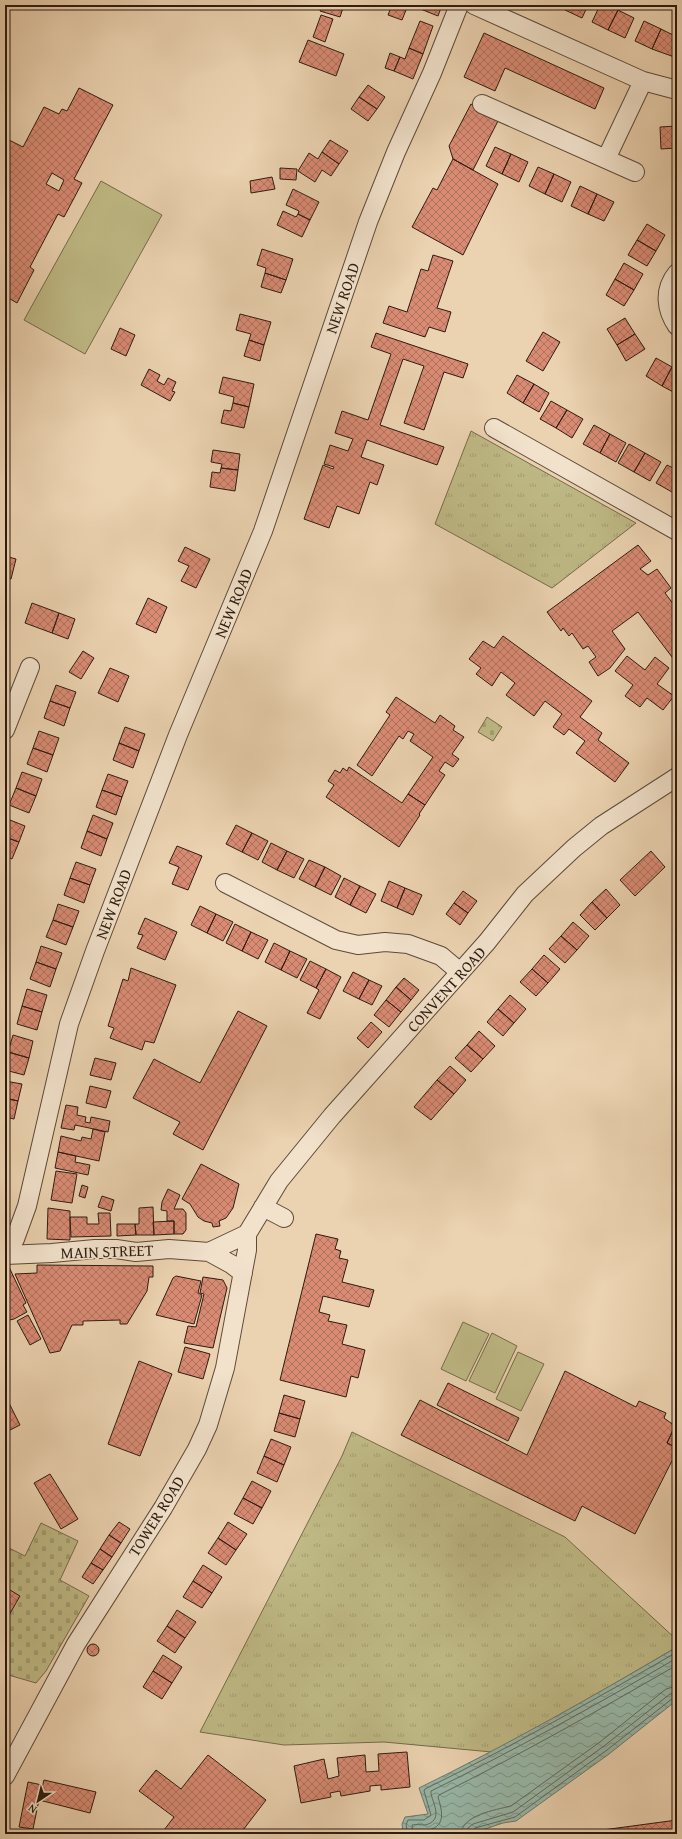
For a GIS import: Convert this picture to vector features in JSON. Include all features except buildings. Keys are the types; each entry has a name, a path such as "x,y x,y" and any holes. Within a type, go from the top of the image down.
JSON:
{"street":[{"name":"NEW ROAD","path":"9,1254 27,1206 69,1024 95,951 181,728 263,531 368,222 396,152 432,73 458,5"},
{"path":"474,5 643,81 677,90"},
{"path":"606,159 643,81"},
{"path":"482,104 634,172"},
{"path":"677,273 673,278 668,291 667,304 671,317 677,326"},
{"path":"494,428 677,530"},
{"path":"5,730 30,667"},
{"name":"CONVENT ROAD","path":"247,1234 279,1181 332,1116 487,942 525,894 574,848 602,826 677,777"},
{"path":"225,883 336,940 358,945 385,942 408,944 441,956 460,972"},
{"name":"NEW ROAD","path":"27,1206 28,1242 38,1254"},
{"path":"263,1208 284,1218"},
{"path":"210,1252 247,1234"},
{"name":"TOWER ROAD","path":"5,1776 76,1644 163,1508 197,1449 208,1425 225,1368 247,1250 247,1234"},
{"name":"MAIN STREET","path":"9,1254 38,1254 95,1249 116,1249 136,1252 169,1249 210,1252 231,1264 242,1273"}],"green space":[{"path":"101,181 162,215 85,354 24,320"},
{"path":"471,431 636,523 552,588 435,524"},
{"path":"487,717 502,727 493,741 478,732"},
{"path":"463,1322 489,1334 466,1381 441,1369"},
{"path":"492,1333 517,1346 495,1393 469,1381"},
{"path":"518,1352 544,1364 521,1411 496,1399"},
{"path":"352,1432 565,1537 677,1640 677,1647 576,1706 492,1752 384,1742 284,1745 200,1732 342,1456"},
{"path":"41,1523 78,1541 60,1580 89,1596 46,1671 36,1683 5,1674 5,1546 25,1556"}],"water":[{"path":"677,1647 677,1700 609,1754 516,1821 503,1823 470,1834 408,1834 403,1832 402,1824 405,1817 428,1814 419,1788 549,1720"}]}
